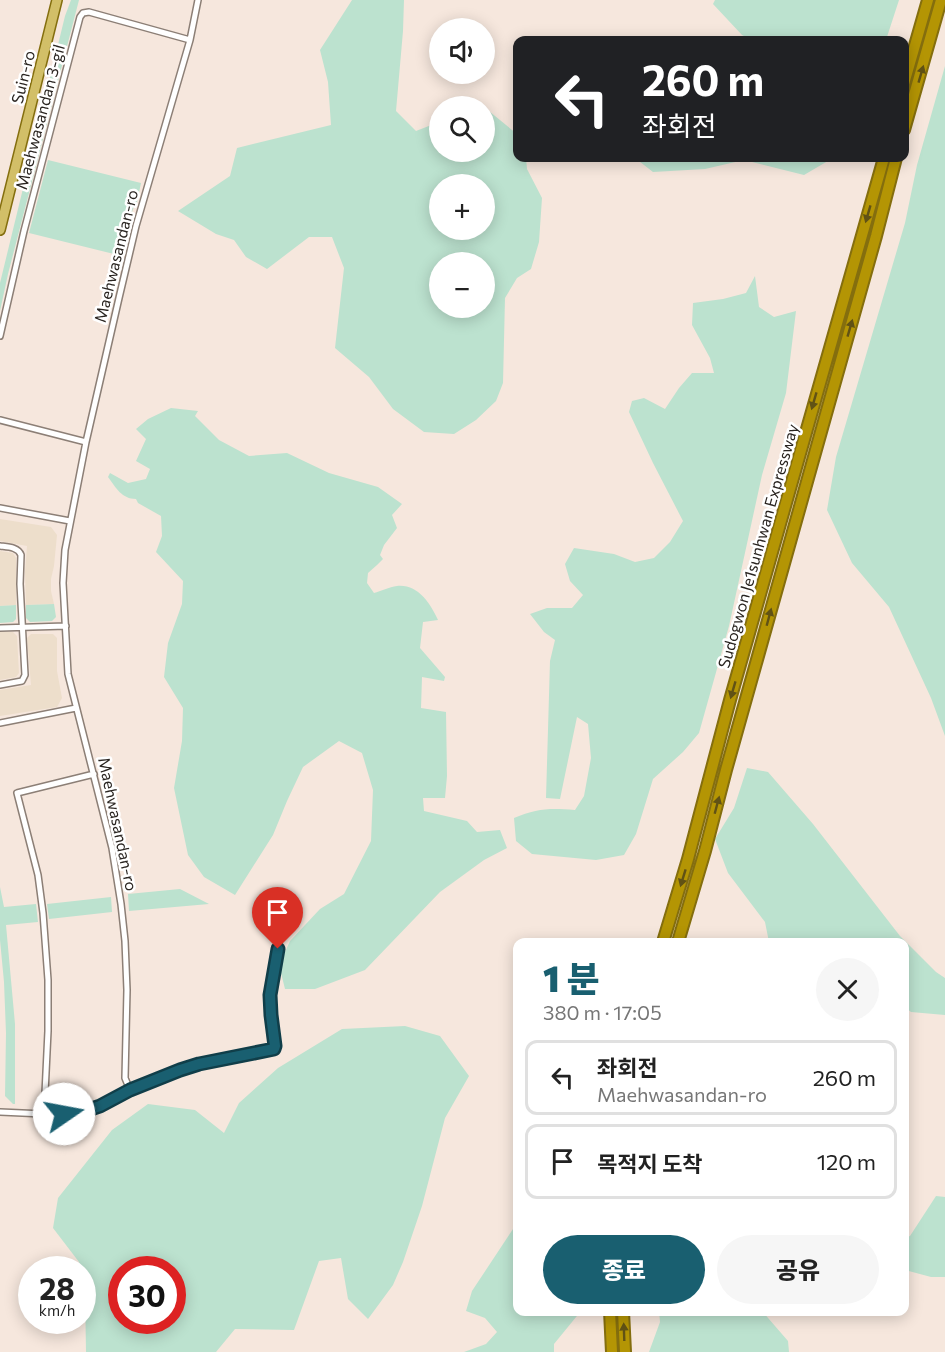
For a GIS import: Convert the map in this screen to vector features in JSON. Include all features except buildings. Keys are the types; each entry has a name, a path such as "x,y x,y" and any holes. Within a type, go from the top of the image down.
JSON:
{"highway":[{"path":"909,66 928,0"},
{"path":"909,113 942,0"},
{"name":"Sudogwon Je1sunhwan Expressway","path":"664,938 883,162"},
{"name":"Sudogwon Je1sunhwan Expressway","path":"679,938 895,162"},
{"path":"610,1316 612,1352"},
{"path":"623,1316 625,1352"}],"main road":[{"name":"Suin-ro","path":"0,208 51,0"},
{"name":"Suin-ro","path":"0,230 57,0"},
{"path":"0,236 3,220"}],"street":[{"name":"Maehwasandan-ro","path":"130,1090 125,1078 127,990 121,904 112,848 68,674 63,583 65,550 86,441 136,226 190,40 198,0"},
{"name":"Maehwasandan 3-gil","path":"0,336 24,231 80,17 83,13 89,12 190,40"},
{"path":"0,420 86,441"},
{"path":"0,508 70,520"},
{"path":"0,546 16,549 21,555 24,679 0,685"},
{"path":"0,628 66,626"},
{"path":"0,723 76,708"},
{"path":"44,1114 48,980 43,913 38,875 17,793 94,774"},
{"path":"0,1112 64,1114 82,1112 180,1070 274,1049 270,995 278,949"}],"shaded area":[{"path":"0,519 51,527 57,535 51,579 54,604 26,605 27,546 0,541"},
{"path":"0,551 13,553 16,558 16,605 0,606"},
{"path":"0,632 13,632 17,636 19,673 16,677 0,680"},
{"path":"31,634 53,634 57,638 57,671 62,698 57,707 0,716 0,690 31,685 27,638"}],"green space":[{"path":"71,0 79,0 0,311 0,283 65,16"},
{"path":"352,0 404,0 396,111 416,131 429,126 429,162 495,162 495,116 513,131 513,162 526,162 527,169 542,198 539,242 531,269 517,278 505,298 503,383 496,401 476,420 454,434 424,432 393,409 369,377 335,348 344,268 332,237 309,237 267,269 246,257 234,240 216,234 178,211 230,176 237,148 331,125 328,82 320,50"},
{"path":"715,0 899,0 887,36 744,36 713,4"},
{"path":"945,66 945,736 931,698 889,607 852,563 827,510 836,457 905,223 917,165"},
{"path":"48,160 141,183 137,202 128,224 122,256 29,233"},
{"path":"640,162 735,162 705,169 653,172"},
{"path":"752,162 826,162 804,175"},
{"path":"755,276 759,307 774,317 796,311 786,393 762,475 729,626 699,733 683,752 653,779 636,834 624,855 596,860 532,854 516,841 514,818 544,810 575,810 584,796 591,758 588,724 577,717 560,799 546,798 550,661 555,640 544,632 530,614 547,608 572,608 583,595 570,581 565,564 574,548 614,554 635,562 654,558 670,542 683,521 629,412 632,401 644,398 665,409 692,373 714,373 710,358 692,325 693,303 746,293"},
{"path":"171,408 198,411 195,416 219,440 249,456 287,453 329,473 378,487 402,504 392,515 397,528 384,545 380,555 383,559 368,573 367,583 374,593 397,586 417,591 427,601 438,620 423,622 420,648 445,677 444,681 422,677 421,708 446,712 447,776 445,798 423,798 424,811 467,821 477,832 500,830 507,848 484,860 440,892 365,970 315,989 285,989 279,965 290,941 320,909 344,894 371,841 373,790 362,753 339,741 303,767 273,835 235,895 204,877 188,855 174,788 182,741 183,708 164,677 168,643 182,604 183,581 156,552 162,536 161,516 138,503 136,499 123,495 108,477 110,473 128,483 146,479 150,469 136,461 146,439 136,429 148,419"},
{"path":"54,604 56,617 52,621 30,622 26,618 26,605"},
{"path":"16,605 16,619 13,622 0,623 0,606"},
{"path":"747,768 768,772 813,824 902,938 768,938 765,922 728,873 715,839 734,808"},
{"path":"0,887 4,907 36,904 38,922 6,925 15,1024 15,1104 5,1096 6,1033 0,940"},
{"path":"180,889 209,904 129,911 128,894"},
{"path":"111,897 112,912 49,919 47,904"},
{"path":"909,945 945,978 945,1015 909,1010"},
{"path":"405,1026 440,1036 469,1076 445,1118 422,1206 393,1285 368,1319 348,1299 341,1258 319,1261 294,1330 235,1329 216,1352 86,1352 86,1334 96,1334 96,1256 74,1256 53,1228 58,1198 112,1130 148,1104 195,1110 224,1133 239,1103 278,1068 342,1029"},
{"path":"936,1196 945,1197 945,1277 931,1277 909,1271 910,1236"},
{"path":"513,1229 513,1316 577,1316 554,1344 554,1352 464,1352 486,1344 497,1332 485,1318 466,1311 472,1291"},
{"path":"659,1316 766,1316 788,1341 789,1352 649,1352 660,1322"}],"route":[{"path":"64,1114 82,1112 100,1106 130,1090 199,1064 274,1049 270,995 278,949"}]}
